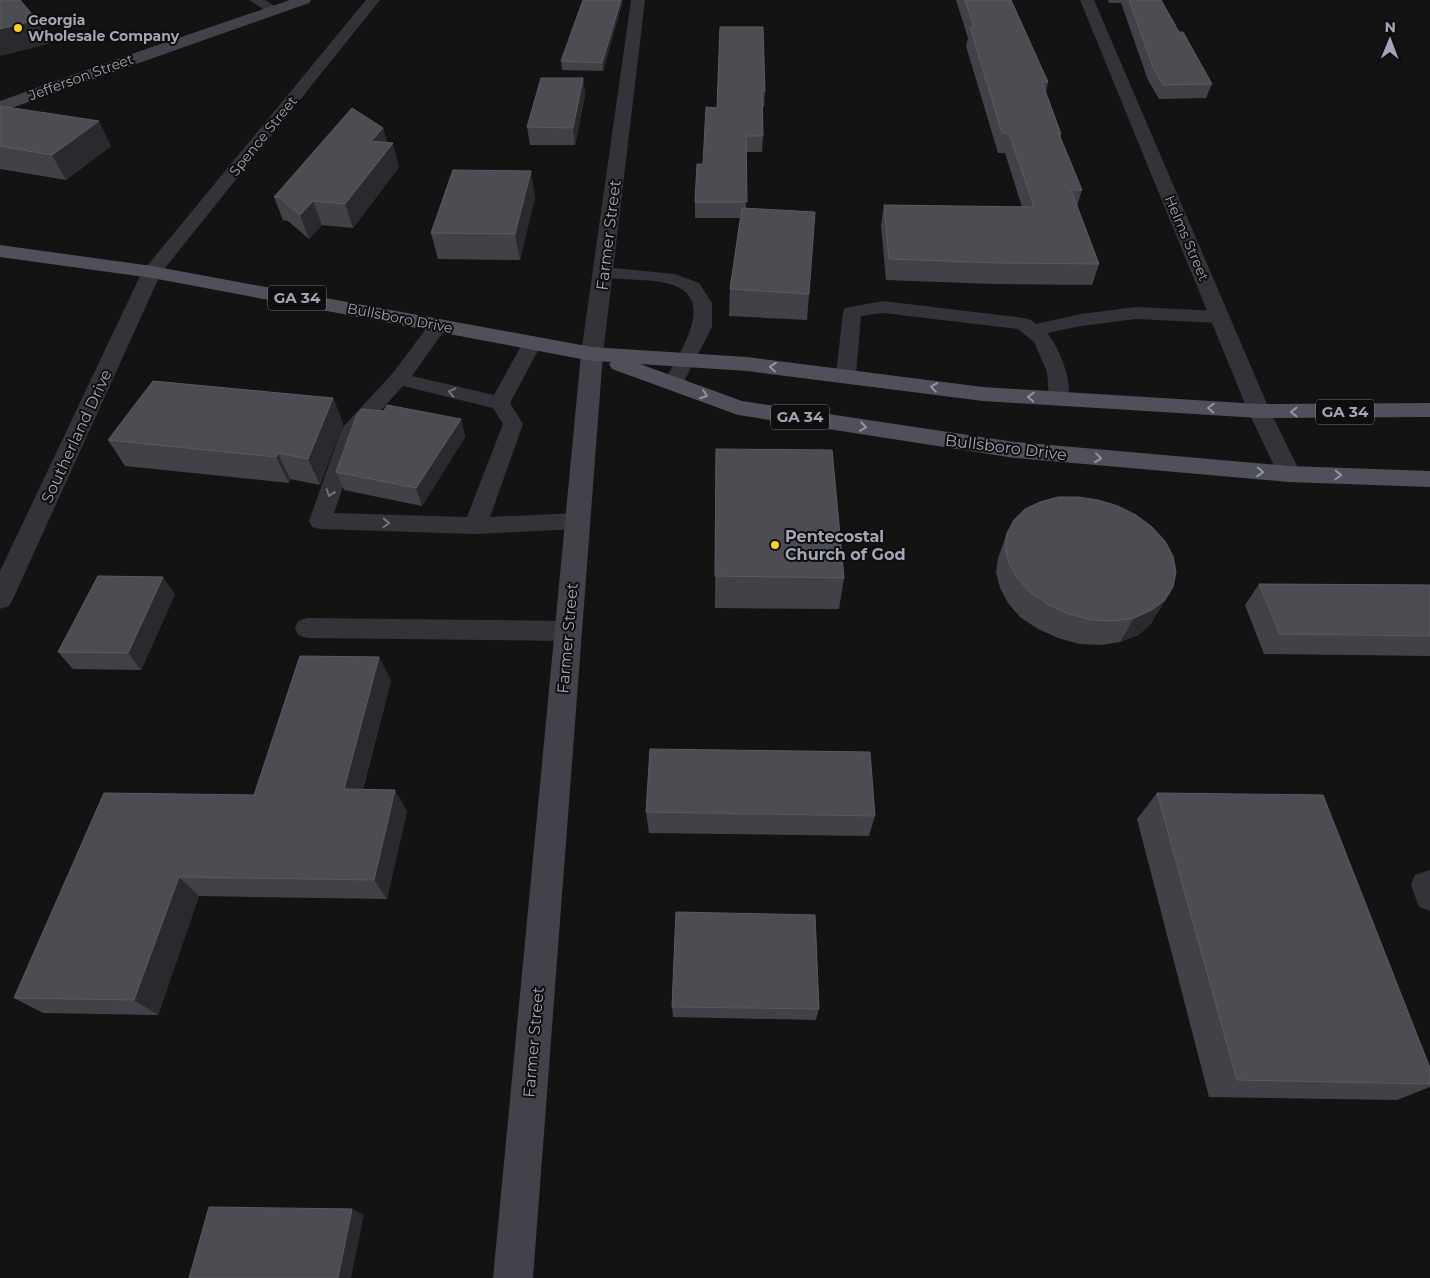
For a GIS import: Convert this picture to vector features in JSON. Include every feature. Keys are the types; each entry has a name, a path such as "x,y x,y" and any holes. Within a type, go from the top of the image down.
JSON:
{"main road":[{"name":"Bullsboro Drive","path":"0,251 152,272 592,354 747,364 846,375 983,394 1259,411 1430,410"},
{"name":"Bullsboro Drive","path":"592,354 738,408 1015,450 1289,474 1430,479"}],"street":[{"name":"Jefferson Street","path":"0,107 142,55 304,0"},
{"name":"Spence Street","path":"152,272 373,0"},
{"name":"Farmer Street","path":"512,1278 592,354 638,0"},
{"name":"Helms Street","path":"1087,0 1259,411 1289,474"},
{"name":"Southerland Drive","path":"0,600 152,272"}],"lane":[{"path":"255,0 274,10"},
{"path":"603,272 669,278 693,287 703,304 702,327 673,384"},
{"path":"846,375 852,312 883,307 1024,324 1042,339 1057,372 1059,398"},
{"path":"1032,330 1081,320 1136,313 1220,317"},
{"path":"439,325 399,379 352,428 320,521 475,526 577,521"},
{"path":"500,403 532,343"},
{"path":"399,379 500,403 513,424 475,526"},
{"path":"307,628 568,631"},
{"path":"1430,884 1426,885 1430,897"}],"building":[{"path":"0,0 20,0 37,20 0,29"},
{"path":"583,0 621,0 602,63 561,61"},
{"path":"965,0 1011,0 1048,82 1042,82 1061,134 1059,134 1082,190 1071,190 1099,264 889,259 884,205 1034,207 1009,133 1002,133 970,27 974,27"},
{"path":"1129,0 1161,0 1179,32 1183,32 1212,84 1163,85 1153,67"},
{"path":"720,27 763,27 765,91 762,91 763,136 746,136 747,202 695,202 697,164 703,164 706,107 717,108"},
{"path":"541,78 583,78 573,128 527,127"},
{"path":"0,106 99,121 52,155 0,146"},
{"path":"352,108 383,128 371,141 393,143 345,204 313,201 300,215 279,197 274,197"},
{"path":"453,170 531,171 515,234 431,233"},
{"path":"742,208 815,212 809,294 730,289"},
{"path":"153,381 333,398 308,459 278,453 276,457 108,440"},
{"path":"387,405 461,419 416,488 336,472 357,414 362,409 384,411"},
{"name":"Pentecostal Church of God","path":"716,449 832,450 844,578 715,576"},
{"path":"1058,497 1098,500 1118,506 1136,515 1152,527 1165,541 1173,556 1176,572 1173,587 1165,600 1152,610 1134,618 1114,621 1092,620 1069,614 1049,605 1030,592 1017,578 1009,563 1005,547 1007,533 1014,520 1025,509"},
{"path":"98,576 163,577 128,653 58,652"},
{"path":"1259,584 1430,585 1430,636 1280,634"},
{"path":"300,656 379,657 344,789 395,790 374,880 179,877 134,1000 14,998 104,793 254,795"},
{"path":"650,749 870,752 875,816 646,812"},
{"path":"1157,793 1323,795 1430,1068 1430,1084 1237,1080"},
{"path":"676,912 815,915 819,1009 672,1007"},
{"path":"209,1207 352,1209 338,1278 189,1278"}],"place":[{"name":"Georgia Wholesale Company","path":"18,28"},
{"name":"Pentecostal Church of God","path":"775,545"}]}
